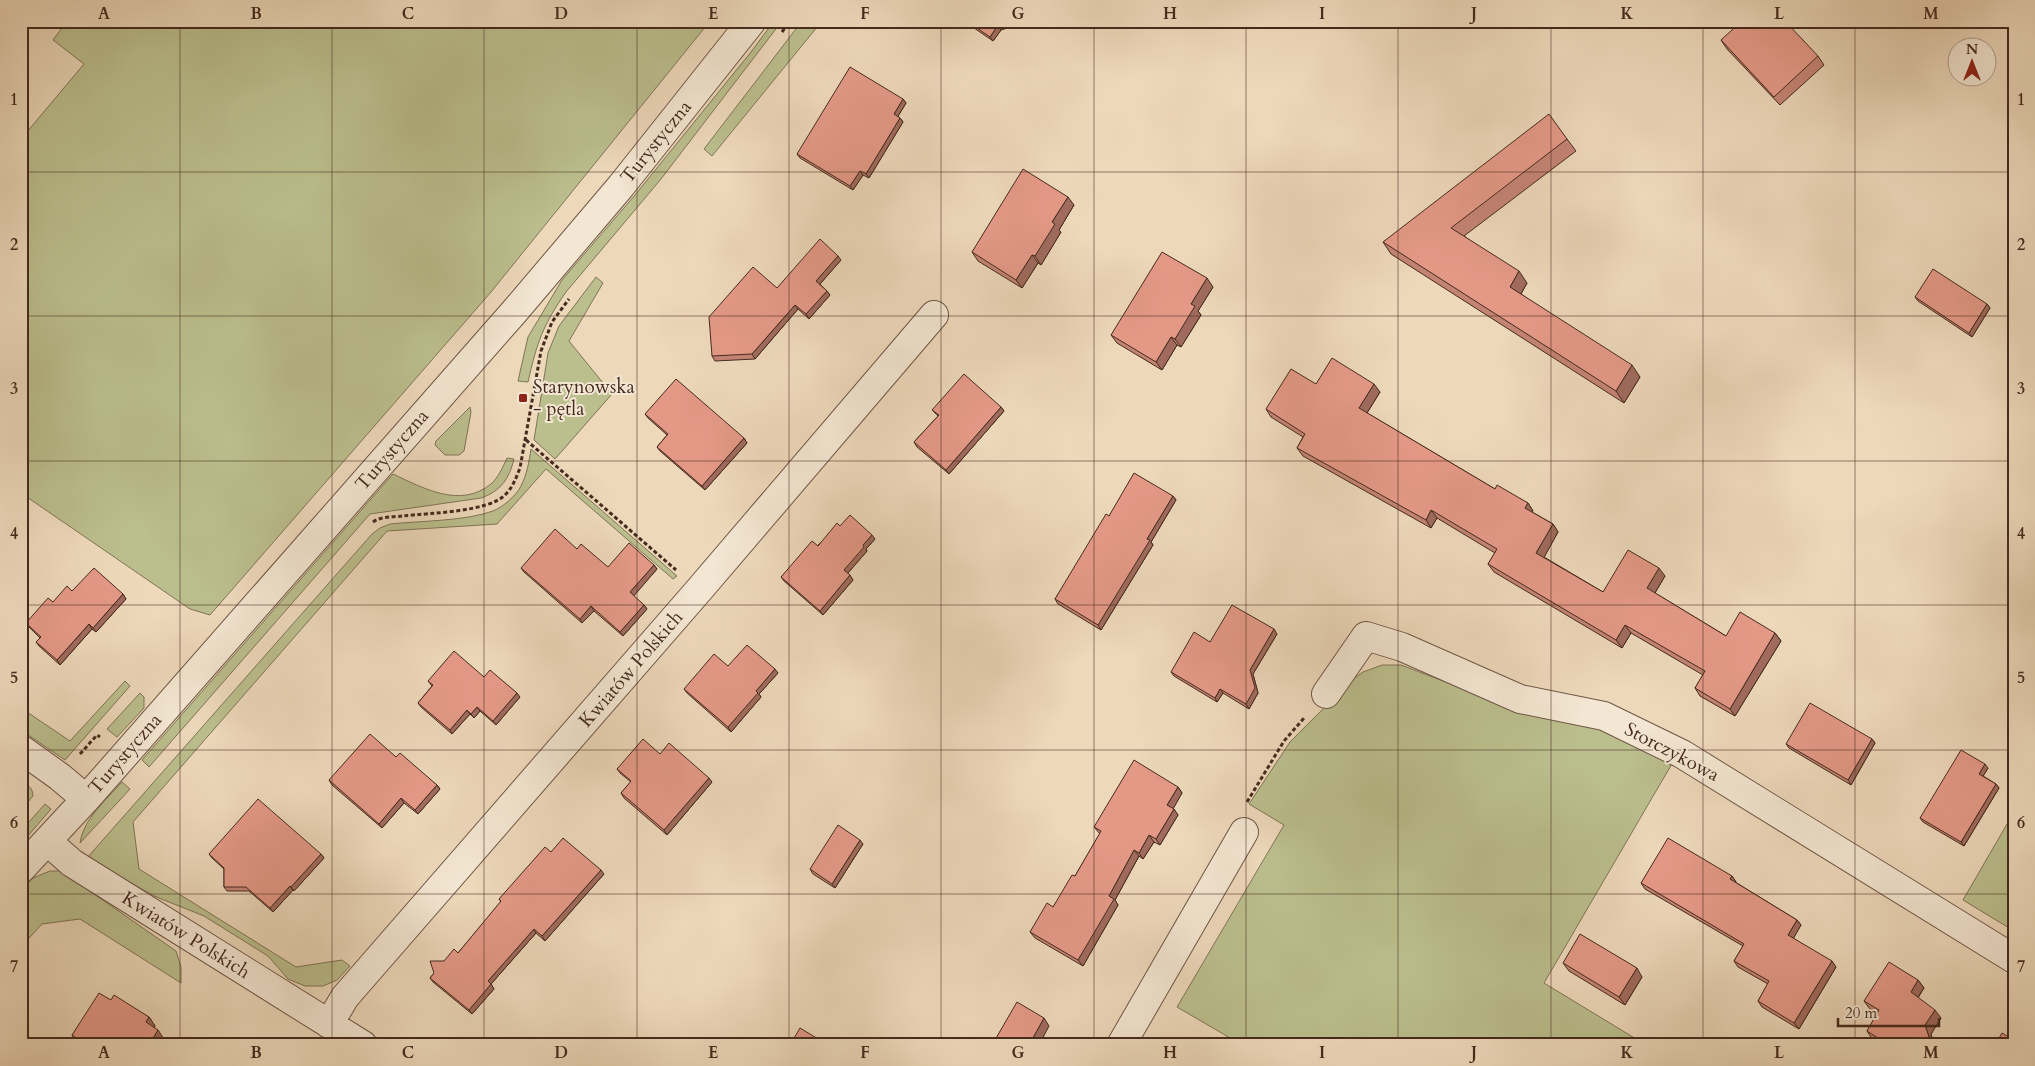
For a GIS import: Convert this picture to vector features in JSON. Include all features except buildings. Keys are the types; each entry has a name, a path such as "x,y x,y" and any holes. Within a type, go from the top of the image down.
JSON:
{"street":[{"name":"Turystyczna","path":"21,869 86,799 514,312 621,186 752,21"},
{"name":"Kwiatów Polskich","path":"329,1024 345,997 699,590 934,315"},
{"name":"Storczykowa","path":"1326,694 1366,636 1402,647 1520,699 1604,716 1682,754 2014,959"},
{"path":"21,749 60,777 86,799"},
{"path":"1121,1045 1244,832"},
{"name":"Kwiatów Polskich","path":"47,841 72,864 363,1045"}],"path":[{"path":"779,36 790,21"},
{"path":"367,526 376,520 390,517 492,504 505,496 515,482 526,440 541,351 552,322 574,293"},
{"path":"526,440 699,590"},
{"path":"1244,832 1245,806 1263,774 1284,741 1326,694"}],"green space":[{"path":"67,21 710,21 491,292 210,615 190,609 21,493 21,139 84,64 53,40"},
{"path":"774,21 782,21 661,179 566,292 542,334 534,356 528,382 518,381 528,337 562,280 635,195"},
{"path":"802,21 822,21 712,156 704,149"},
{"path":"596,277 603,283 569,341 612,394 555,459 534,440 548,353 559,326"},
{"path":"470,407 471,412 464,451 459,455 445,455 435,445 436,441"},
{"path":"531,449 677,576 673,579 546,469 497,524 387,531 133,822 139,869 296,967 342,960 350,966 337,980 323,986 305,986 288,979 268,956 204,916 154,896 87,858 372,534 390,524 456,519 497,509 519,490 529,463"},
{"path":"507,458 514,459 507,478 494,492 481,498 370,514 149,767 142,760 393,474 442,494 454,496 467,495 491,484 498,476"},
{"path":"1382,665 1401,665 1517,709 1601,724 1673,762 1544,983 1646,1045 1242,1045 1177,1007 1284,825 1249,804 1290,742 1351,681 1363,672"},
{"path":"125,681 130,686 65,760 21,730 21,708 70,741"},
{"path":"140,693 144,697 144,708 117,737 107,729"},
{"path":"21,780 31,789 33,796 21,810 21,794 25,790 21,788"},
{"path":"122,782 130,789 80,843 82,834 91,817"},
{"path":"45,804 51,809 21,844 21,831"},
{"path":"2014,812 2014,931 1963,900"},
{"path":"50,871 61,871 176,951 181,967 181,983 80,919 42,924 21,947 21,891 33,878"}],"place":[{"name":"Starynowska - pętla","path":"523,398"}]}
